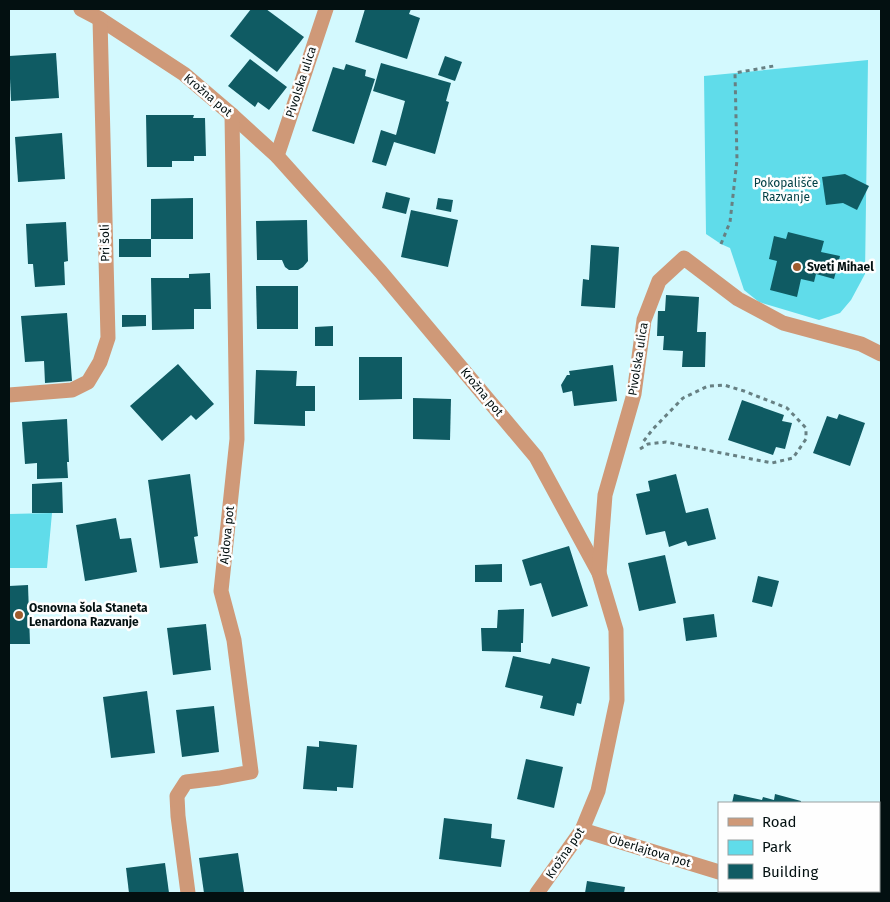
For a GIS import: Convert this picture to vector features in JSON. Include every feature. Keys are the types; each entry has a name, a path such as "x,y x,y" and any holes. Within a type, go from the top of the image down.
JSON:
{"street":[{"name":"Krožna pot","path":"81,9 100,19 184,74 277,156 381,272 536,457 599,573 616,630 618,700 598,791 582,830 537,893"},
{"name":"Pivolska ulica","path":"277,156 326,9"},
{"name":"Pri šoli","path":"9,395 72,390 88,382 100,362 108,338 100,19"},
{"name":"Ajdova pot","path":"188,893 177,796 186,782 251,772 234,640 221,591 237,439 232,115"},
{"name":"Pivolska ulica","path":"599,573 605,495 634,394 644,320 659,280 684,258 738,299 783,324 861,344 881,354"},
{"name":"Oberlajtova pot","path":"582,830 718,872"}],"path":[{"path":"721,244 730,222 737,160 735,72 774,66"},
{"path":"724,385 787,408 806,428 806,439 793,458 772,463 666,442 648,444 634,453 653,429 683,398 708,386 724,385"}],"green space":[{"name":"Pokopališče Razvanje","path":"868,60 865,274 851,300 840,313 819,320 759,302 744,290 730,248 706,234 704,76"},
{"path":"52,513 47,568 9,568 9,514"}],"building":[{"path":"251,9 266,9 304,37 277,72 230,36"},
{"path":"365,9 411,9 409,14 420,18 407,59 355,42"},
{"path":"56,53 59,98 11,101 9,56"},
{"path":"445,56 462,62 455,81 438,75"},
{"path":"250,59 287,87 269,110 258,102 255,107 228,86"},
{"path":"381,63 451,83 446,101 449,102 435,154 394,142 386,166 372,162 381,130 396,135 405,101 373,91"},
{"path":"346,64 366,70 365,76 375,79 354,144 312,131 333,67 344,70"},
{"path":"146,115 194,115 193,118 205,118 206,156 194,156 194,161 172,161 172,167 147,167"},
{"path":"62,133 65,179 18,182 15,137"},
{"path":"845,174 869,186 857,210 843,203 826,205 822,177"},
{"path":"386,192 410,198 406,214 382,208"},
{"path":"193,198 193,239 151,239 151,199"},
{"path":"438,198 453,200 451,212 436,209"},
{"path":"411,210 458,220 448,267 401,257"},
{"path":"307,220 308,261 303,267 298,270 289,270 285,267 282,260 257,260 256,221"},
{"path":"66,222 68,261 64,262 65,285 35,287 33,264 28,264 26,224"},
{"name":"Sveti Mihael","path":"788,232 824,241 821,252 840,256 834,279 816,274 814,282 801,279 797,297 770,290 777,261 769,259 774,236 786,239"},
{"path":"119,239 151,239 151,257 119,257"},
{"path":"591,245 619,247 615,308 581,306 583,279 589,280"},
{"path":"210,273 211,309 194,309 194,329 152,330 151,278 189,278 189,274"},
{"path":"256,286 298,286 298,329 257,329"},
{"path":"666,295 699,297 697,332 706,332 705,367 682,367 683,351 663,350 664,336 657,336 658,311 665,311"},
{"path":"67,313 72,381 45,383 44,361 25,362 21,316"},
{"path":"122,315 146,315 146,326 122,327"},
{"path":"333,326 333,346 315,346 315,327"},
{"path":"359,357 402,357 402,399 359,400"},
{"path":"178,364 214,404 196,420 191,415 162,441 130,406"},
{"path":"613,365 617,401 574,406 572,391 563,393 561,385 567,375 570,375 569,371"},
{"path":"256,370 297,371 296,386 315,386 315,411 305,411 305,426 254,424"},
{"path":"413,398 451,399 450,440 413,439"},
{"path":"742,400 784,415 782,421 792,423 785,449 776,447 773,455 728,440"},
{"path":"839,414 865,423 850,466 813,453 827,416 837,419"},
{"path":"67,419 68,478 37,479 37,463 25,464 22,422"},
{"path":"190,474 198,536 194,537 198,563 160,568 148,480"},
{"path":"676,474 686,513 708,508 716,539 688,546 686,541 669,547 665,531 646,535 636,494 650,491 648,481"},
{"path":"62,482 63,513 32,513 32,484"},
{"path":"116,518 120,539 131,538 137,572 85,581 76,525"},
{"path":"569,546 588,606 552,617 541,583 530,586 522,560"},
{"path":"665,555 676,603 639,611 628,563"},
{"path":"502,564 502,582 475,582 475,565"},
{"path":"758,576 779,581 772,607 752,602"},
{"name":"Osnovna šola Staneta Lenardona Razvanje","path":"28,585 30,644 9,644 9,586"},
{"path":"524,609 521,652 482,651 481,628 497,628 498,610"},
{"path":"714,614 717,637 686,641 683,618"},
{"path":"206,624 211,670 173,675 167,628"},
{"path":"513,656 550,664 552,658 590,667 581,704 577,703 574,716 540,708 543,696 505,687"},
{"path":"147,691 155,753 111,758 103,697"},
{"path":"214,706 219,752 182,757 176,710"},
{"path":"319,741 357,745 353,788 337,787 337,791 303,789 307,746 319,747"},
{"path":"526,759 563,767 554,808 517,799"},
{"path":"734,794 762,800 763,797 774,800 775,794 801,801 801,802 732,802"},
{"path":"444,818 492,824 491,838 505,840 501,867 439,859"},
{"path":"238,853 244,892 204,893 199,858"},
{"path":"165,863 169,893 129,893 126,868"},
{"path":"587,881 625,887 624,893 585,893"}],"place":[{"name":"Sveti Mihael","path":"797,267"},
{"name":"Osnovna šola Staneta Lenardona Razvanje","path":"19,615"}]}
